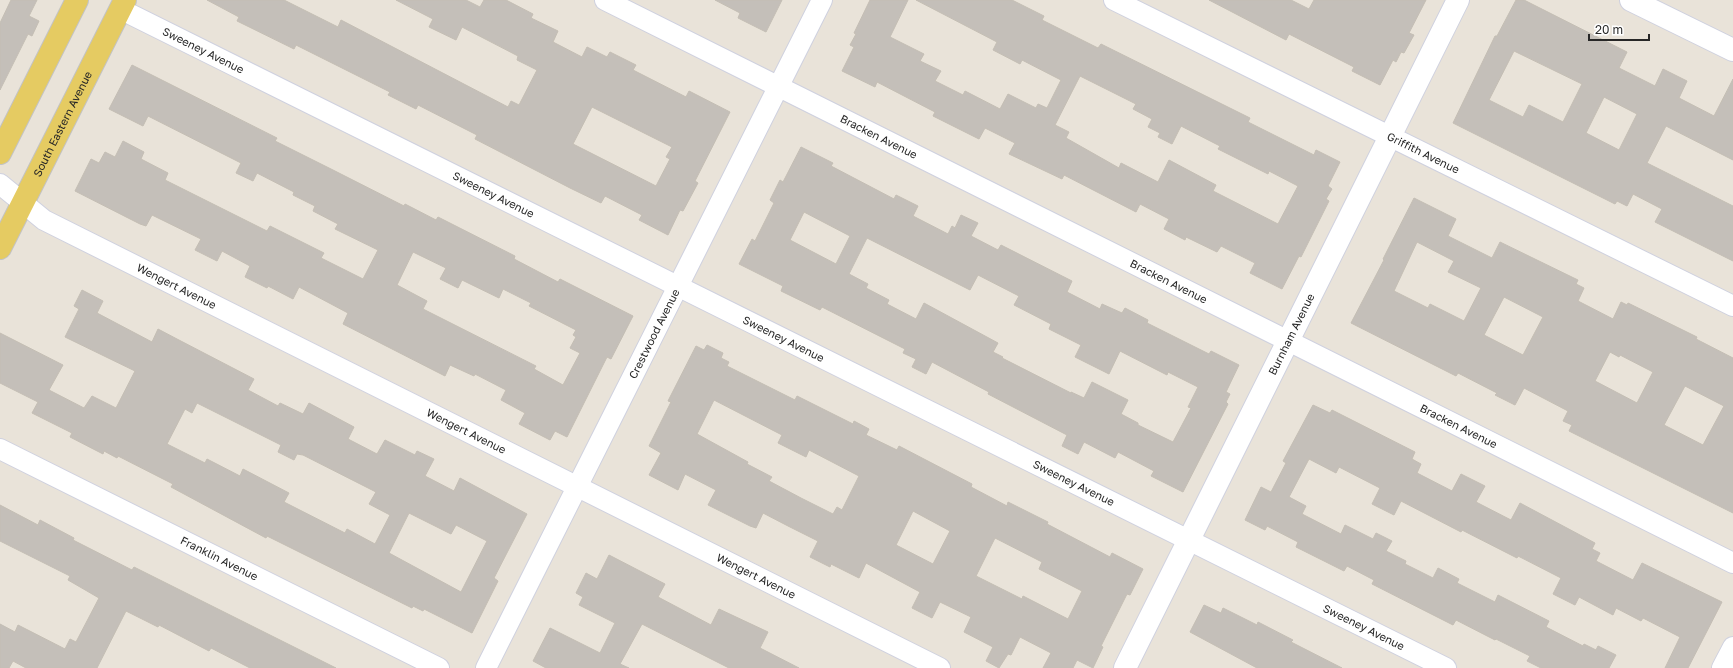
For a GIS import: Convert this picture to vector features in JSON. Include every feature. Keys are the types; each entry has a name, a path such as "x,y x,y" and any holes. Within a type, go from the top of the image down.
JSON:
{"main road":[{"path":"0,153 78,0"},
{"name":"South Eastern Avenue","path":"0,248 122,5"}],"street":[{"name":"Bracken Avenue","path":"606,0 1733,562"},
{"name":"Crestwood Avenue","path":"486,668 822,0"},
{"name":"Griffith Avenue","path":"1114,0 1733,306"},
{"name":"Burnham Avenue","path":"1125,668 1458,0"},
{"path":"1631,0 1733,50"},
{"name":"Sweeney Avenue","path":"122,5 678,286 1446,668"},
{"name":"Wengert Avenue","path":"0,184 50,223 940,668"},
{"name":"Franklin Avenue","path":"0,449 439,668"},
{"path":"1722,668 1733,646"}],"building":[{"path":"11,0 37,0 29,16 39,21 32,36 28,34 0,90 0,23"},
{"path":"207,0 284,0 338,27 341,20 508,107 511,101 519,105 537,70 517,60 518,56 462,27 456,40 429,27 433,19 396,0 466,0 480,7 484,0 506,0 533,14 531,18 558,31 553,42 582,57 587,47 607,57 610,52 636,65 633,70 686,97 689,91 730,112 695,181 698,183 683,211 680,210 668,235 639,220 642,215 605,196 601,203 570,188 475,139 477,135 418,105 416,109 388,95 390,92 296,45 294,49 237,21 239,17","holes":["592,107 672,147 666,157 670,159 656,186 573,144"]},
{"path":"715,0 782,0 766,32 738,18 740,13"},
{"path":"870,0 908,0 890,37 924,54 920,61 941,71 935,81 963,95 965,91 1000,109 1008,94 1036,108 1038,104 1047,108 1061,80 1022,60 1020,64 993,50 997,42 916,0 1012,0 1044,16 1042,20 1098,48 1101,44 1250,118 1248,122 1314,155 1316,150 1340,162 1328,186 1332,189 1326,199 1329,201 1301,257 1299,256 1282,289 1250,273 1255,263 1221,246 1217,252 1186,237 1185,240 1164,229 1169,219 1140,204 1136,212 1064,175 1062,179 1009,154 1015,143 985,128 979,139 933,116 935,112 877,82 875,87 842,71 854,47 850,45 856,34 854,33","holes":["1080,76 1136,104 1133,109 1152,119 1148,127 1160,133 1158,137 1172,144 1181,126 1220,146 1218,149 1268,174 1269,171 1298,186 1278,224 1213,191 1216,185 1169,160 1158,182 1121,163 1119,168 1066,138 1069,132 1055,125"]},
{"path":"1209,0 1291,0 1309,9 1314,0 1426,0 1409,33 1414,35 1404,53 1401,52 1396,62 1393,60 1380,85 1352,71 1354,67 1289,34 1286,40"},
{"path":"1516,0 1524,0 1627,52 1619,68 1655,86 1663,69 1687,81 1679,98 1714,116 1733,79 1733,160 1666,126 1647,163 1733,206 1733,261 1655,222 1662,209 1633,194 1627,206 1617,201 1615,204 1453,123 1495,36 1497,36","holes":["1514,51 1582,84 1563,122 1529,105 1523,117 1489,100","1604,97 1637,114 1619,150 1586,133"]},
{"path":"132,65 277,138 275,141 404,206 405,204 436,220 438,217 515,256 514,259 558,282 560,279 633,316 611,359 607,357 567,437 555,431 550,440 519,424 525,413 501,400 506,390 475,374 474,376 450,365 445,376 343,324 348,313 299,287 293,299 268,286 267,288 245,277 250,266 222,251 217,261 195,250 201,239 152,215 146,226 140,224 75,191 91,159 99,163 105,152 115,157 123,141 144,152 141,159 168,173 165,180 267,231 270,226 324,253 321,258 363,279 378,250 335,229 338,224 313,211 315,206 293,195 294,192 257,173 253,181 236,173 241,163 148,116 143,126 109,109","holes":["413,252 446,268 440,279 458,288 462,280 499,298 503,289 531,303 529,306 576,330 573,335 576,337 570,348 580,353 563,385 534,369 536,366 423,309 427,301 397,285"]},
{"path":"801,147 833,163 831,166 894,199 896,195 918,206 913,216 948,234 952,226 955,228 961,215 978,223 971,236 998,250 1001,245 1072,281 1067,292 1100,309 1102,304 1122,313 1125,308 1148,320 1147,323 1209,354 1211,351 1239,365 1226,392 1230,394 1226,402 1228,404 1183,492 1151,476 1154,471 1118,452 1115,458 1084,442 1078,454 1062,446 1067,435 988,394 989,392 932,362 926,374 912,367 916,359 903,353 905,349 822,307 820,310 781,291 783,286 739,264 752,239 755,241 774,203 770,200 780,180 783,182","holes":["804,212 850,236 836,264 790,240","867,238 970,290 978,275 1019,296 1014,305 1051,324 1049,329 1081,345 1075,357 1109,374 1120,351 1167,375 1168,372 1198,387 1188,407 1191,408 1173,442 1138,425 1138,423 1121,414 1128,400 1092,382 1084,398 1071,393 1002,358 1003,357 993,352 998,343 924,303 916,319 887,304 889,300 866,288 868,284 849,274"]},
{"path":"1414,198 1456,219 1448,236 1492,258 1500,242 1578,280 1576,284 1584,288 1578,301 1613,319 1621,302 1627,305 1628,303 1697,337 1696,339 1733,358 1733,513 1569,431 1572,425 1563,421 1568,411 1524,388 1515,405 1495,395 1497,393 1458,373 1456,376 1351,323 1384,260 1383,259","holes":["1417,242 1454,261 1448,272 1481,288 1464,321 1430,304 1428,308 1394,291","1504,297 1543,317 1523,355 1484,335","1610,352 1619,357 1620,355 1653,372 1637,403 1595,381","1685,386 1724,406 1703,445 1664,425"]},
{"path":"82,290 103,301 97,313 152,342 158,329 254,379 248,390 278,406 280,403 303,414 309,403 354,427 348,439 377,454 385,440 415,455 417,451 434,459 425,476 454,491 460,478 527,514 494,578 498,581 472,633 424,609 423,611 413,606 412,608 267,536 266,538 171,487 173,484 118,456 117,458 104,451 103,454 70,437 72,433 32,413 38,402 0,383 0,333 63,365 49,390 84,408 92,396 116,408 135,371 65,337 79,309 74,306","holes":["197,403 281,445 278,452 294,460 297,454 303,455 376,492 369,504 390,515 375,544 347,529 345,533 284,502 289,493 243,469 240,476 207,459 205,463 167,444 185,409 192,413","409,513 451,534 456,525 487,541 461,592 389,553"]},
{"path":"707,345 723,353 721,358 729,362 727,366 795,400 797,396 853,424 854,421 869,429 866,435 897,450 899,446 972,484 971,487 1007,506 1008,502 1048,522 1047,524 1110,557 1112,553 1143,569 1130,595 1127,594 1101,646 1103,647 1093,668 1077,660 1073,668 1043,668 1051,653 1020,637 1011,655 1008,654 999,668 986,661 993,647 964,632 971,617 940,602 932,618 912,608 920,592 866,563 859,578 831,564 830,567 810,557 818,541 763,513 756,528 750,526 708,505 716,490 685,474 678,490 649,475 661,453 649,446 671,402 668,401 696,346 704,350","holes":["714,400 782,435 778,443 806,457 809,450 859,476 842,510 837,507 833,514 801,498 769,481 772,477 747,464 748,462 697,434","913,511 950,531 933,564 896,545","995,538 1042,562 1039,569 1082,591 1068,619 1023,596 1022,599 976,576"]},
{"path":"1313,405 1330,413 1332,410 1415,452 1412,459 1421,464 1417,473 1452,491 1461,474 1485,486 1476,502 1511,520 1520,503 1595,543 1592,549 1600,553 1596,561 1633,580 1642,563 1722,602 1688,668 1665,668 1680,637 1643,618 1641,621 1616,608 1613,615 1579,597 1575,605 1553,594 1561,578 1462,530 1461,532 1401,501 1394,515 1372,504 1380,488 1339,467 1336,473 1309,459 1289,497 1306,506 1302,514 1341,534 1345,525 1373,539 1376,533 1392,541 1386,551 1406,561 1405,564 1433,578 1438,568 1459,579 1457,583 1495,602 1498,595 1549,621 1546,627 1583,646 1584,644 1596,650 1598,646 1616,655 1609,668 1541,668 1527,661 1530,656 1496,639 1495,640 1456,620 1453,625 1372,584 1374,580 1347,566 1344,571 1296,547 1298,542 1267,526 1265,530 1245,520 1261,487 1271,492 1286,463 1283,461"},
{"path":"0,505 38,525 40,520 74,538 73,540 132,570 134,567 336,668 250,668 211,648 209,651 159,625 158,627 126,611 97,668 26,668 13,661 9,668 0,668 0,624 15,632 18,625 65,649 70,639 76,642 99,598 68,580 70,576 0,541"},
{"path":"609,555 665,584 658,597 711,625 719,609 768,632 760,648 799,668 729,668 642,624 620,664 629,668 546,668 533,661 550,628 600,653 615,623 579,605 583,597 576,593 586,573 597,579"},
{"path":"1204,605 1221,613 1223,608 1257,625 1258,622 1293,640 1291,642 1342,668 1257,668 1190,632"}]}
